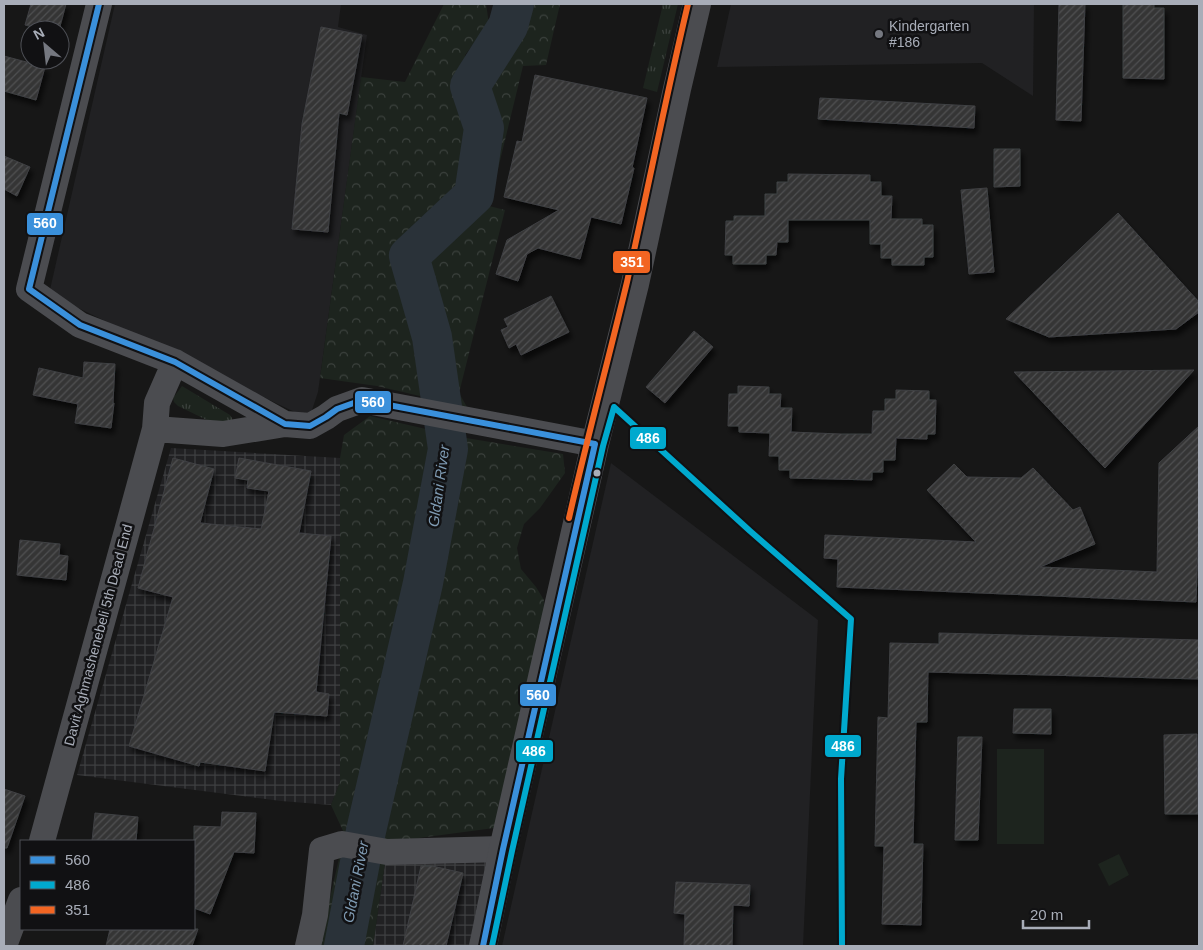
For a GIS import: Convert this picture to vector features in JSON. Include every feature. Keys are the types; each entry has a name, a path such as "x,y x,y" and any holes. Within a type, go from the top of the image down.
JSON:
{"street":[{"path":"100,4 29,289 80,325 175,362 285,424"},
{"path":"483,946 503,849 595,444 635,284 697,4"},
{"name":"Davit Aghmashenebeli 5th Dead End","path":"42,840 155,429 157,403 175,362"},
{"path":"155,429 223,434 285,424 310,426 337,409 362,400 595,444"},
{"path":"308,946 315,915 322,850 342,844 387,852 503,849"},
{"path":"4,946 20,903"}],"shaded area":[{"path":"115,4 341,4 338,27 367,35 318,392 309,419 49,294"},
{"name":"Kindergarten #186","path":"731,4 1034,4 1033,96 982,63 717,67"},
{"path":"171,448 340,458 340,782 331,805 281,801 77,775"},
{"path":"611,463 818,620 803,946 502,946"},
{"path":"487,858 469,946 373,946 385,863"}],"green space":[{"path":"444,4 486,4 489,24 465,55 466,81 461,101 465,107 482,95 501,73 534,4 560,4 546,65 523,66 489,206 505,210 459,393 467,407 377,386 320,378 361,77 405,82"},
{"path":"663,4 678,4 657,92 643,88"},
{"path":"182,386 230,415 232,422 213,423 178,406 173,398"},
{"path":"370,416 460,437 563,454 565,473 540,508 524,524 517,548 521,569 544,600 543,621 494,828 389,842 344,833 331,805 340,782 340,458 344,435"},
{"path":"997,749 1044,749 1044,844 997,844"},
{"path":"340,854 385,863 373,946 319,946"},
{"path":"1119,854 1129,875 1109,886 1098,864"}],"building":[{"path":"31,4 66,4 62,20 26,20"},
{"path":"1059,4 1085,4 1081,121 1056,120"},
{"path":"1123,4 1154,4 1154,8 1164,8 1164,79 1123,78"},
{"path":"321,27 362,35 347,115 339,113 328,232 292,229 302,124"},
{"path":"4,56 20,60 20,70 44,70 36,100 4,91"},
{"path":"535,75 647,98 621,224 591,217 580,259 538,248 527,254 518,281 496,274 507,240 559,210 504,197 517,141 522,142"},
{"path":"820,98 975,106 974,128 818,119"},
{"path":"994,149 1020,149 1020,186 994,187"},
{"path":"4,156 30,167 17,196 4,189"},
{"path":"788,174 870,175 870,182 881,182 881,196 892,196 891,219 922,219 922,225 933,225 933,257 924,257 924,265 892,265 892,258 881,258 881,244 870,244 870,220 788,220 788,242 777,242 776,255 766,255 766,264 733,264 733,255 725,255 726,221 734,221 734,216 765,216 765,194 777,194 777,182 788,182"},
{"path":"987,188 994,272 969,274 961,190"},
{"path":"1118,213 1199,302 1199,312 1176,329 1049,337 1006,319"},
{"path":"551,296 569,332 521,355 516,344 509,348 501,330 508,327 504,319"},
{"path":"694,331 713,347 665,403 646,387"},
{"path":"84,362 115,364 111,428 75,423 78,404 33,395 39,368 83,378"},
{"path":"1194,370 1105,468 1014,372"},
{"path":"738,386 769,387 769,394 781,394 780,408 792,408 791,432 841,434 872,434 873,411 885,411 885,399 896,399 896,390 929,391 929,400 936,400 935,434 927,434 927,439 896,438 895,460 883,460 883,472 872,472 872,480 790,478 790,470 779,470 779,456 769,456 770,433 739,432 739,426 728,426 729,394 738,394"},
{"path":"1199,426 1199,547 1196,602 837,587 838,559 824,558 825,535 976,542 927,490 954,464 967,477 1021,478 1033,468 1073,510 1080,507 1095,544 1040,567 1157,572 1159,463"},
{"path":"173,458 214,469 200,523 261,529 269,491 247,488 248,480 235,478 239,458 311,471 299,533 331,536 316,692 329,694 327,716 274,712 265,771 200,762 199,766 129,746 173,597 138,588"},
{"path":"20,540 60,544 59,555 68,556 66,580 17,575"},
{"path":"939,633 1199,640 1199,679 928,672 927,722 916,722 913,844 923,844 921,925 882,924 884,846 875,846 878,717 888,718 890,643 939,644"},
{"path":"1014,709 1051,709 1051,734 1013,733"},
{"path":"1197,734 1198,814 1165,814 1164,735"},
{"path":"958,737 982,737 978,840 955,840"},
{"path":"4,789 25,796 7,848 4,848"},
{"path":"222,812 256,813 254,853 234,852 210,914 195,908 194,826 221,827"},
{"path":"95,813 138,817 136,840 92,840"},
{"path":"421,866 432,866 463,873 446,946 403,946"},
{"path":"676,882 750,885 749,906 733,905 732,946 684,946 685,914 674,913"},
{"path":"198,929 192,946 106,946 110,930"}],"waterway":[{"name":"Gldani River","path":"344,946 366,831 423,583 448,449 432,337 409,256 474,195 484,128 470,86 508,26 514,4"}],"transit line":[{"name":"560","path":"99,4 29,289 80,325 175,362 285,424 310,426 337,409 362,400 595,444"},
{"name":"351","path":"569,518 627,282 688,4"},
{"name":"486","path":"492,946 603,446 614,407 750,531 851,619 841,779 842,946"},
{"name":"560","path":"483,946 503,849 595,444"}],"place":[{"name":"Kindergarten #186","path":"879,34"}]}
